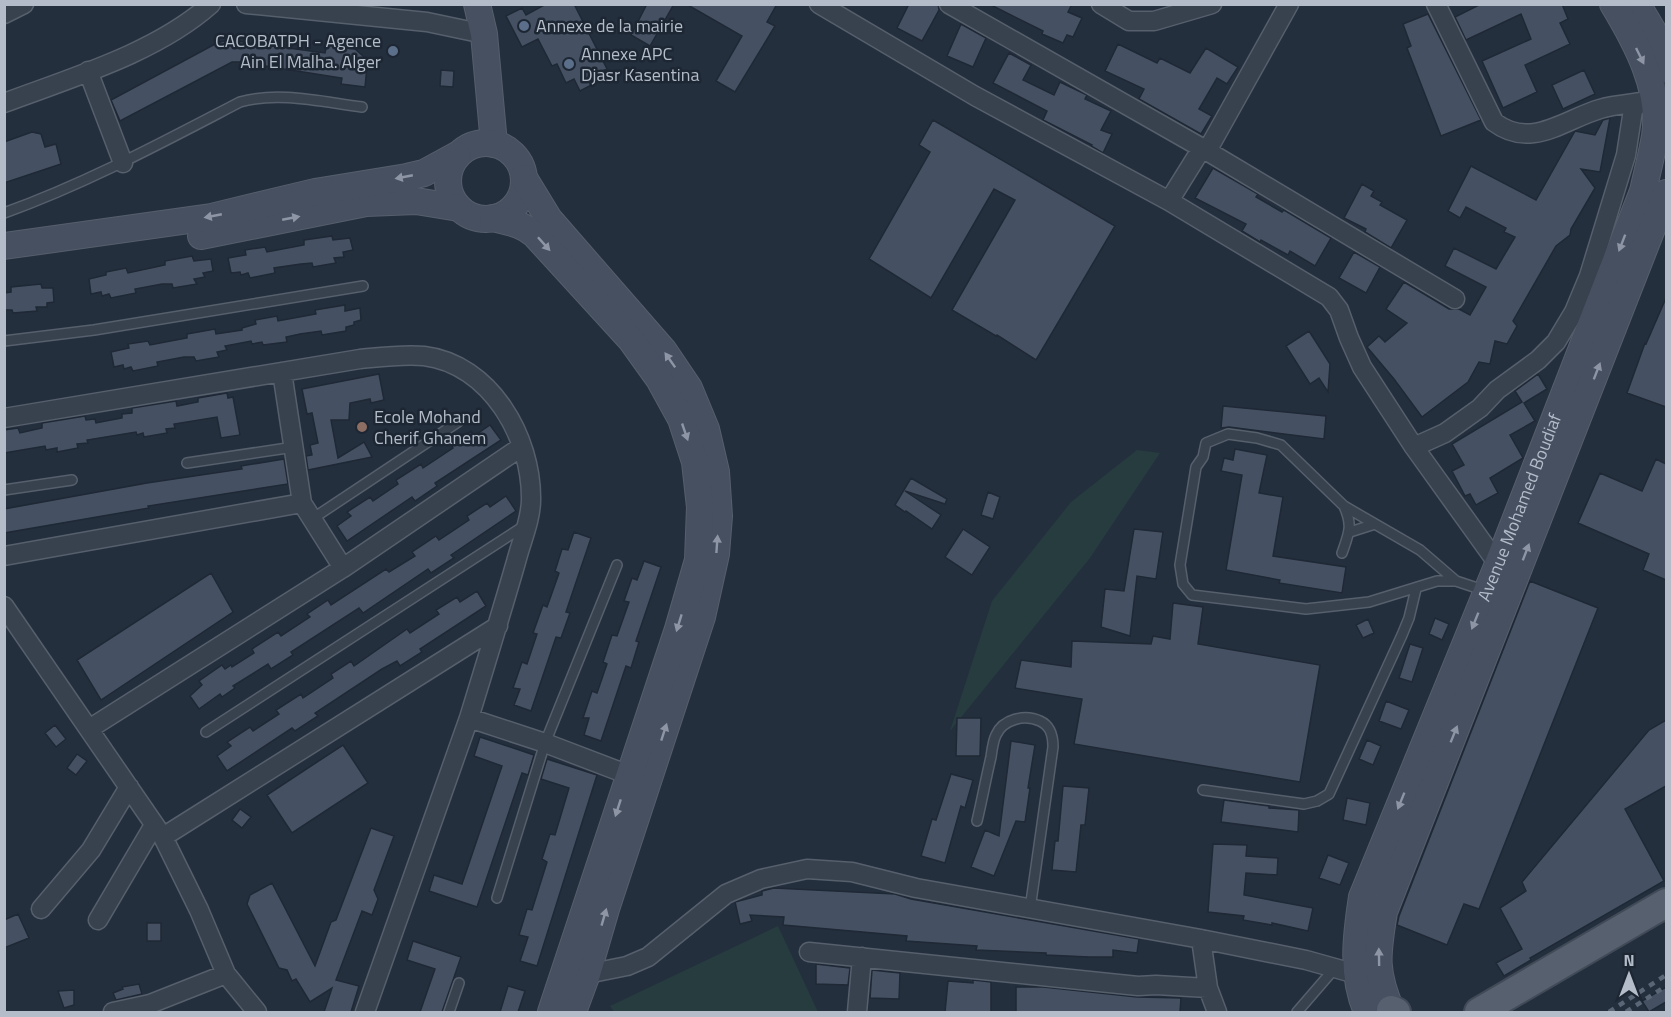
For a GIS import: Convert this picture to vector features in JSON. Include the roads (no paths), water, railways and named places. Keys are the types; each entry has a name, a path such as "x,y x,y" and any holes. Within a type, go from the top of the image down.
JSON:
{"main road":[{"path":"477,4 484,34 494,144"},
{"name":"Avenue Mohamed Boudiaf","path":"1387,1012 1361,998 1346,971 1357,929 1362,897 1498,564 1643,191 1656,134 1654,96 1645,64 1613,4"},
{"path":"1637,4 1653,32 1666,69"},
{"path":"4,246 212,217 315,192 407,177 424,173 474,145 494,144 505,148 514,156 521,166 524,178 549,219 664,351 689,388 706,429 716,472 719,516 716,555 702,617 579,962 551,1012"},
{"path":"457,155 451,165 448,188 459,208"},
{"path":"493,218 506,213 516,204 522,191 524,178"},
{"name":"Avenue Mohamed Boudiaf","path":"1387,1012 1377,954 1384,912 1666,193"},
{"path":"4,262 204,236 366,203 416,201 459,208 475,217 493,218 527,228 631,340 659,379 681,419 695,462 700,507 698,560 678,629 629,775 579,962 573,1012"},
{"path":"1479,1012 1666,903"},
{"path":"1514,1012 1666,921"}],"street":[{"path":"4,14 24,4"},
{"path":"4,103 88,72 171,34 194,20 211,4"},
{"path":"246,4 427,22 484,34"},
{"path":"819,4 975,96 1169,201 1329,297 1339,310 1362,367 1414,447 1498,564"},
{"path":"949,4 1205,150 1455,299"},
{"path":"1101,4 1129,21 1154,21 1212,4"},
{"path":"1169,201 1205,150 1289,4"},
{"path":"1436,4 1494,122 1506,131 1526,133 1546,131 1600,109 1654,96"},
{"path":"88,72 123,163"},
{"path":"1414,447 1445,433 1480,408 1505,384 1548,350 1566,327 1589,276 1626,155 1632,114 1639,103 1654,96"},
{"path":"4,418 360,359 402,355 425,356 450,363 472,374 490,392 510,418 530,477 531,502 526,525 469,718 365,1012"},
{"path":"282,372 302,503 343,568"},
{"path":"89,729 343,568 521,447"},
{"path":"4,556 302,503"},
{"path":"4,606 158,831 199,910 226,974 258,1012"},
{"path":"98,920 158,831 498,626"},
{"path":"469,718 545,743 629,775"},
{"path":"41,909 91,850 129,787"},
{"path":"579,962 627,966 648,957 726,894 761,879 807,869 852,872 916,888 1201,939 1306,960 1346,971"},
{"path":"1201,939 1208,988 1217,1012"},
{"path":"809,952 1138,986 1208,988"},
{"path":"857,1012 862,957"},
{"path":"113,1012 150,1004 226,974"}],"lane":[{"path":"4,213 123,163 240,102 259,97 278,97 362,107"},
{"path":"4,341 94,330 363,286"},
{"path":"312,519 458,422"},
{"path":"1456,581 1420,550 1344,506 1281,445 1257,438 1228,434 1206,443 1203,457 1196,467 1180,564 1183,584 1192,595 1306,609 1369,602 1437,581 1456,581 1486,591"},
{"path":"187,463 294,447"},
{"path":"4,490 72,480"},
{"path":"1342,554 1350,532 1350,519 1344,506"},
{"path":"1350,532 1375,524"},
{"path":"206,732 526,525"},
{"path":"497,898 545,743 617,565"},
{"path":"1203,790 1304,804 1317,801 1329,794 1402,635 1416,589"},
{"path":"977,821 996,734 1005,722 1030,718 1042,721 1053,736 1053,747 1030,909"},
{"path":"1297,1012 1346,971"},
{"path":"449,1012 459,983"}],"railway":[{"path":"1609,1012 1666,975"},
{"path":"1626,1012 1666,986"}],"place":[{"name":"Annexe de la mairie","path":"524,26"},
{"name":"CACOBATPH - Agence Ain El Malha. Alger","path":"393,51"},
{"name":"Annexe APC Djasr Kasentina","path":"569,64"},
{"name":"Ecole Mohand Cherif Ghanem","path":"362,427"}]}
